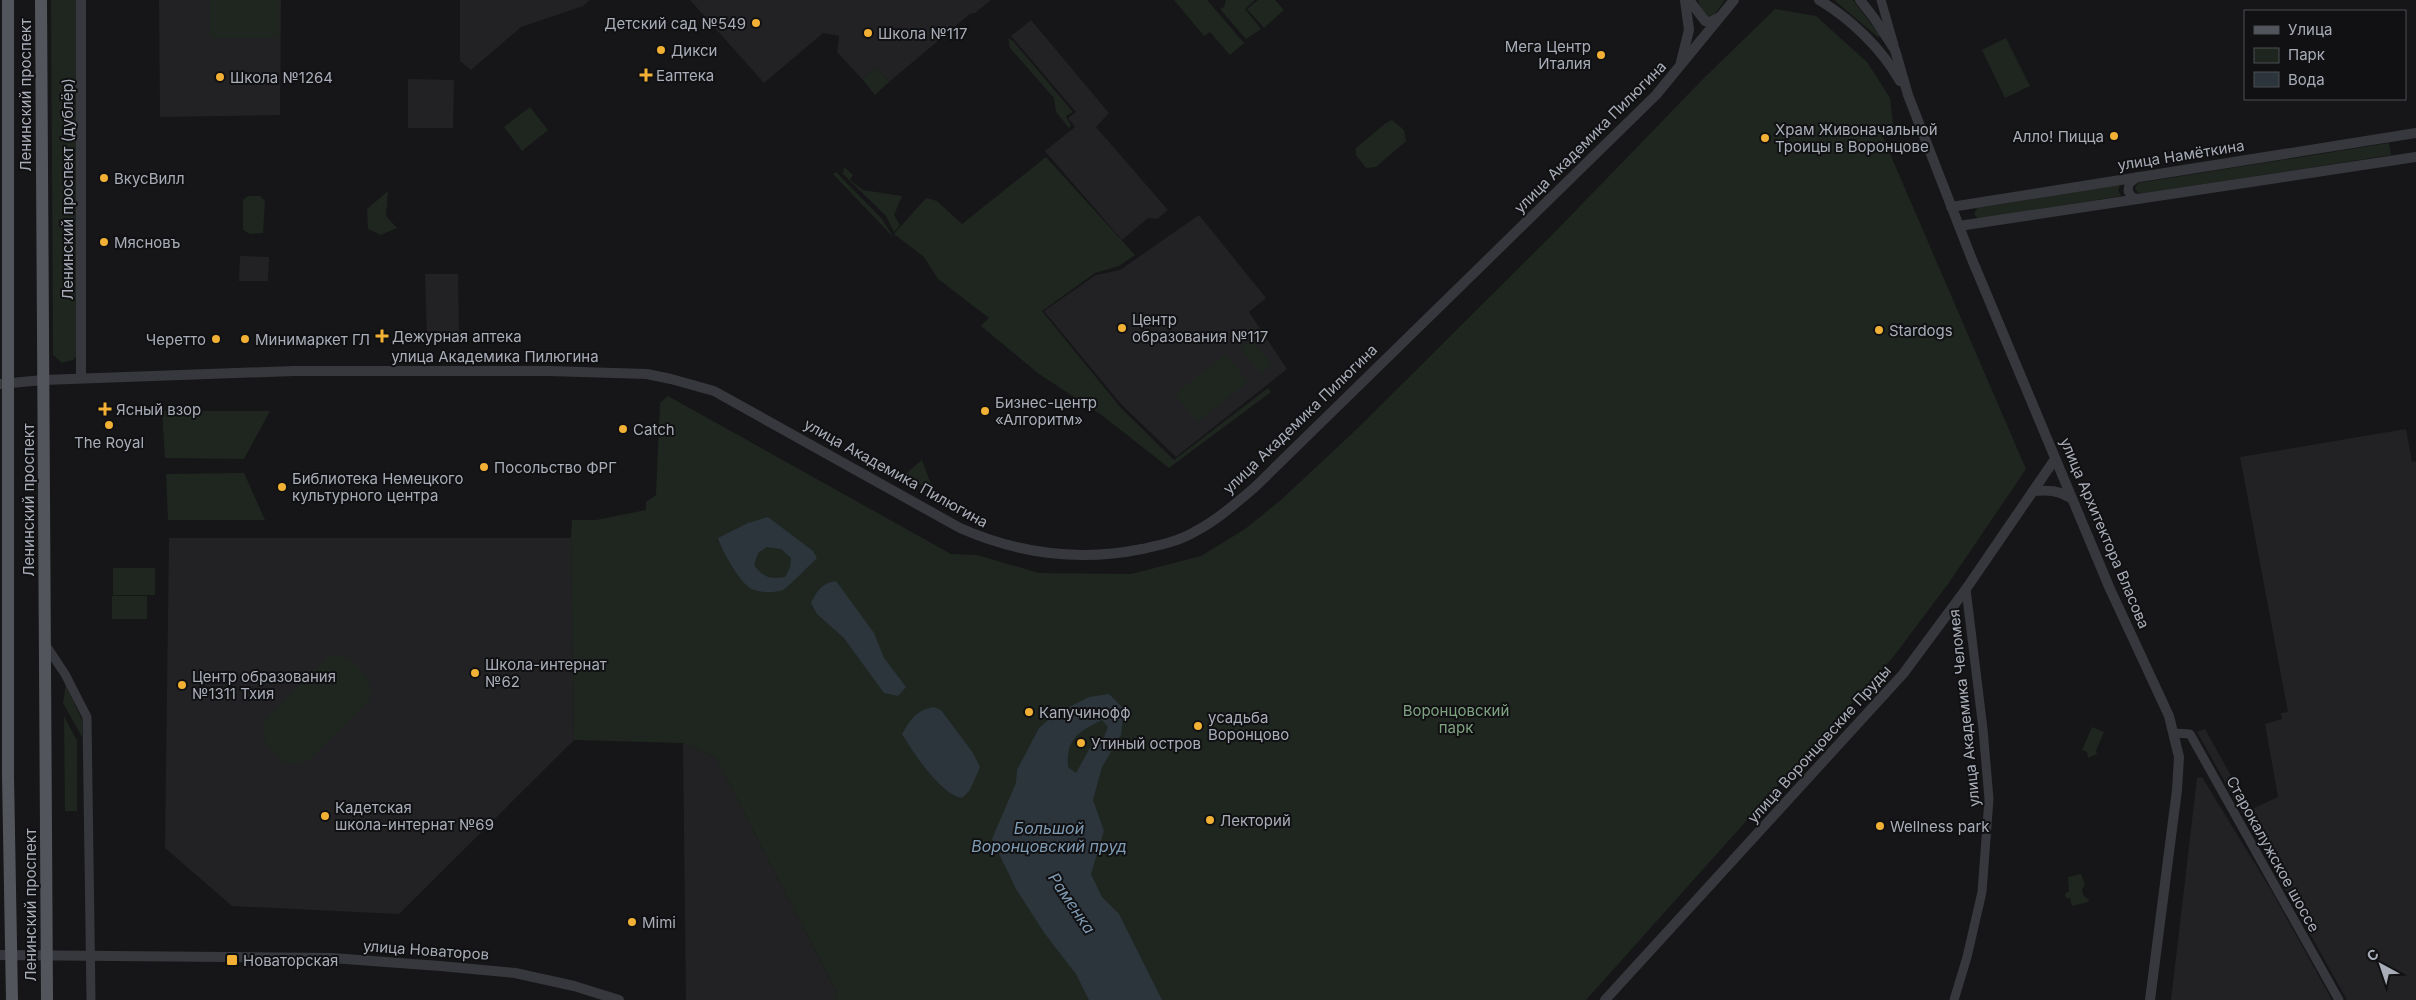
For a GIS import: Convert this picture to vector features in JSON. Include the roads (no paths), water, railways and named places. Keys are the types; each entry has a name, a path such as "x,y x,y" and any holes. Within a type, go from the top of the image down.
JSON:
{"main road":[{"name":"Ленинский проспект","path":"8,0 4,81 2,384 8,766 6,955 12,1000"},
{"name":"Ленинский проспект","path":"41,0 47,1000"}],"street":[{"name":"Ленинский проспект (дублёр)","path":"81,0 81,378"},
{"name":"улица Академика Пилюгина","path":"1680,66 1689,30 1687,0"},
{"path":"1687,0 1705,21 1710,22 1724,13"},
{"name":"улица Академика Пилюгина","path":"2,384 81,378 149,378 294,371 591,371 647,374 671,378 714,391 960,528 988,540 1046,554 1088,556 1121,553 1176,541 1196,531 1254,488 1649,102 1734,0"},
{"path":"1819,0 1840,15 1875,46 1896,73 1908,95"},
{"path":"1860,0 1895,50"},
{"path":"1881,0 1908,95"},
{"name":"улица Архитектора Власова","path":"1908,95 1959,226 2072,500 2110,589 2162,700 2174,733 2179,757 2177,790 2150,1000"},
{"name":"улица Намёткина","path":"1951,206 2416,133"},
{"path":"1959,226 2416,157"},
{"path":"2138,177 2129,184 2128,191 2132,197 2140,199"},
{"name":"улица Воронцовские Пруды","path":"1605,1000 1902,674 1966,589 2055,459"},
{"path":"2033,491 2052,490 2062,493 2072,500"},
{"name":"улица Академика Челомея","path":"1954,1000 1967,957 1982,892 1989,799 1983,729 1966,589"},
{"path":"45,644 65,674 87,717 92,955 91,1000"},
{"name":"Старокалужское шоссе","path":"2174,733 2190,734 2339,1000"},
{"name":"улица Новаторов","path":"6,955 332,958 487,969 566,984 619,1000"}],"water":[{"path":"768,517 813,551 817,558 783,590 768,592 752,589 737,574 718,538 748,523","holes":["767,547 781,549 791,558 790,568 785,577 767,577 754,565 758,553"]},
{"path":"836,581 874,633 884,658 906,687 898,696 884,693 844,638 817,614 811,603 821,588"},
{"name":"Большой Воронцовский пруд","path":"1109,694 1124,709 1121,735 1102,767 1093,800 1104,831 1091,874 1102,897 1119,914 1162,1000 1089,1000 1076,974 1045,934 1016,889 992,839 1016,783 1017,770 1039,728 1055,714 1089,697","holes":["1102,720 1108,727 1103,740 1091,746 1076,773 1068,767 1069,750 1075,738 1086,728"]},
{"path":"934,707 941,710 973,753 980,767 970,790 962,798 954,795 936,781 902,734 918,713"}],"place":[{"name":"Детский сад №549","path":"756,23"},
{"name":"Школа №117","path":"868,33"},
{"name":"Дикси","path":"661,50"},
{"name":"Мега Центр Италия","path":"1601,55"},
{"name":"Еаптека","path":"646,75"},
{"name":"Школа №1264","path":"220,77"},
{"name":"Алло! Пицца","path":"2114,136"},
{"name":"Храм Живоначальной Троицы в Воронцове","path":"1765,138"},
{"name":"ВкусВилл","path":"104,178"},
{"name":"Мясновъ","path":"104,242"},
{"name":"Центр образования №117","path":"1122,328"},
{"name":"Stardogs","path":"1879,330"},
{"name":"Дежурная аптека","path":"382,336"},
{"name":"Черетто","path":"216,339"},
{"name":"Минимаркет ГЛ","path":"245,339"},
{"name":"Ясный взор","path":"105,409"},
{"name":"Бизнес-центр «Алгоритм»","path":"985,411"},
{"name":"The Royal","path":"109,425"},
{"name":"Catch","path":"623,429"},
{"name":"Посольство ФРГ","path":"484,467"},
{"name":"Библиотека Немецкого культурного центра","path":"282,487"},
{"name":"Школа-интернат №62","path":"475,673"},
{"name":"Центр образования №1311 Тхия","path":"182,685"},
{"name":"Капучинофф","path":"1029,712"},
{"name":"усадьба Воронцово","path":"1198,726"},
{"name":"Утиный остров","path":"1081,743"},
{"name":"Кадетская школа-интернат №69","path":"325,816"},
{"name":"Лекторий","path":"1210,820"},
{"name":"Wellness park","path":"1880,826"},
{"name":"Mimi","path":"632,922"},
{"name":"Новаторская","path":"232,960"}],"park label":[{"name":"Воронцовский парк","path":"1456,718"}],"water label":[{"name":"Раменка","path":"1072,903"}]}
